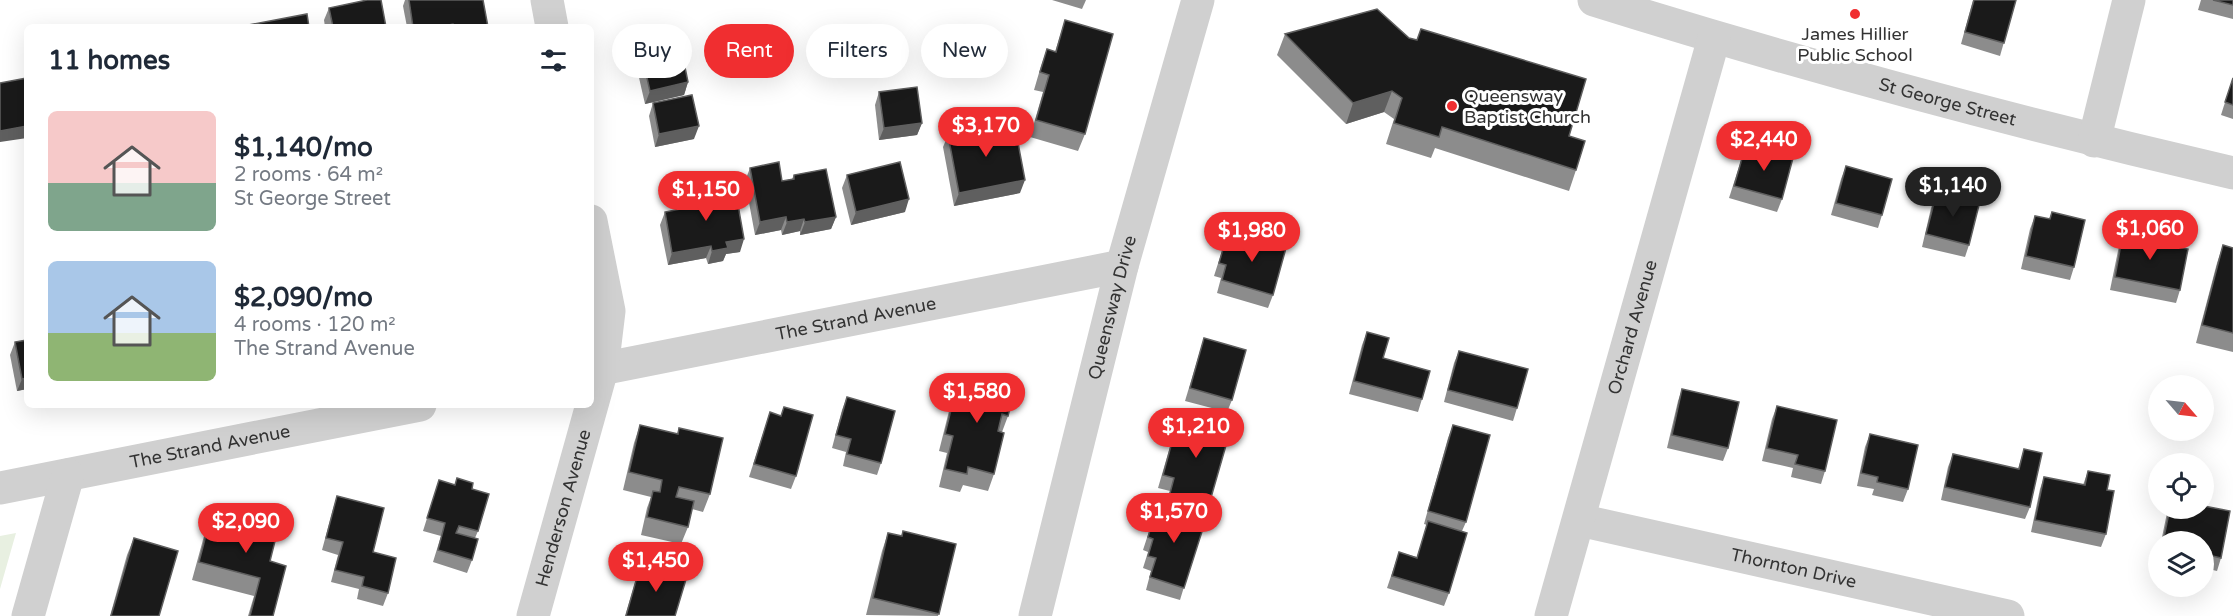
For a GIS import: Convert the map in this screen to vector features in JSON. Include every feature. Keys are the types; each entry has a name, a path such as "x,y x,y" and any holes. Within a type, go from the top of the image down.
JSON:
{"street":[{"path":"547,0 551,24"},
{"name":"Queensway Drive","path":"1035,616 1122,266 1198,0"},
{"name":"St George Street","path":"1594,0 1714,38 2094,141 2233,173"},
{"path":"2094,141 2129,0"},
{"name":"Orchard Avenue","path":"1551,616 1714,38"},
{"name":"Henderson Avenue","path":"594,237 609,311 596,370"},
{"name":"The Strand Avenue","path":"596,370 1122,266"},
{"name":"The Strand Avenue","path":"0,488 405,408"},
{"name":"Henderson Avenue","path":"532,616 586,408"},
{"path":"28,616 68,475"},
{"name":"Thornton Drive","path":"1579,520 2008,616"}],"green space":[{"path":"16,533 0,589 0,536"}],"building":[{"path":"367,0 381,0 385,24 332,24 329,8"},
{"path":"409,0 483,0 487,24 453,24 413,24"},
{"path":"1974,0 2016,0 2004,43 1965,32"},
{"path":"2213,0 2233,0 2233,5"},
{"name":"Queensway Baptist Church","path":"1377,9 1409,38 1417,40 1421,29 1586,79 1569,136 1585,141 1576,170 1442,127 1439,137 1394,123 1402,98 1392,91 1353,103 1285,34"},
{"path":"307,14 309,24 254,24"},
{"path":"1065,20 1113,34 1085,134 1036,120 1049,75 1040,72 1047,49 1056,52"},
{"path":"647,78 687,78 688,82 650,91"},
{"path":"2233,78 2233,105 2225,102"},
{"path":"24,79 24,127 0,131 0,83"},
{"path":"917,87 922,123 884,128 879,92"},
{"path":"692,95 699,126 659,134 653,103"},
{"path":"1006,124 1007,129 1015,127 1025,180 959,193 948,135"},
{"path":"1746,145 1793,158 1782,199 1734,186"},
{"path":"779,162 782,181 794,179 794,175 826,169 836,217 805,222 804,219 787,222 786,217 760,222 750,168"},
{"path":"900,162 909,199 856,212 847,175"},
{"path":"1846,166 1892,179 1882,215 1836,203"},
{"path":"735,188 744,239 726,242 728,248 712,251 711,246 672,253 665,212 686,208 684,197"},
{"path":"1949,191 1965,195 1964,201 1979,205 1969,245 1926,234 1936,195 1948,198"},
{"path":"2052,212 2085,220 2074,267 2026,256 2035,216 2050,219"},
{"path":"2124,228 2156,234 2154,243 2188,249 2180,290 2115,277"},
{"path":"1228,232 1286,248 1273,295 1222,280 1226,265 1219,263"},
{"path":"2223,245 2233,248 2233,333 2202,325"},
{"path":"1367,332 1389,338 1383,358 1430,371 1422,399 1354,381"},
{"path":"1204,338 1246,350 1232,400 1190,388"},
{"path":"24,340 24,379 22,379 15,342"},
{"path":"1459,351 1528,369 1517,408 1448,390"},
{"path":"960,374 1015,387 1008,416 1002,414 998,431 1004,433 994,474 968,467 967,474 945,469 953,436 945,434"},
{"path":"1682,389 1739,402 1728,448 1672,435"},
{"path":"847,397 895,411 881,463 847,454 851,439 836,435"},
{"path":"1777,406 1837,420 1825,471 1795,464 1798,455 1767,448"},
{"path":"784,407 813,415 796,476 754,464 770,412 781,416"},
{"path":"1180,413 1231,428 1208,508 1169,497 1174,478 1163,475"},
{"path":"640,425 678,434 679,428 723,438 710,494 679,487 676,497 694,501 688,527 647,517 653,491 660,492 662,480 629,472"},
{"path":"1453,425 1490,435 1466,522 1428,511"},
{"path":"1870,434 1918,445 1908,489 1877,482 1878,477 1861,473"},
{"path":"2024,449 2042,453 2030,507 1945,487 1953,454 2019,469"},
{"path":"2088,471 2110,475 2107,490 2114,491 2106,534 2035,520 2044,477 2085,485"},
{"path":"457,478 473,483 472,489 489,494 478,531 459,526 456,533 478,539 472,560 438,550 445,523 427,518 439,480 455,485"},
{"path":"337,496 384,508 373,552 396,558 388,593 362,586 364,577 335,570 343,542 326,538"},
{"path":"1158,504 1206,519 1184,588 1150,577 1156,558 1148,556 1153,539 1148,537"},
{"path":"213,508 279,525 270,561 286,566 273,616 250,616 260,578 199,562"},
{"path":"2214,508 2230,511 2221,558 2214,556 2214,531 2165,531 2168,519 2214,519"},
{"path":"1428,521 1467,533 1449,593 1392,576 1399,552 1417,558"},
{"path":"903,531 956,544 939,614 873,598 888,533 902,536"},
{"path":"134,538 178,551 159,616 111,616"},
{"path":"641,563 687,576 675,616 626,616"}],"place":[{"name":"James Hillier Public School","path":"1855,14"},
{"name":"Queensway Baptist Church","path":"1452,106"}]}
